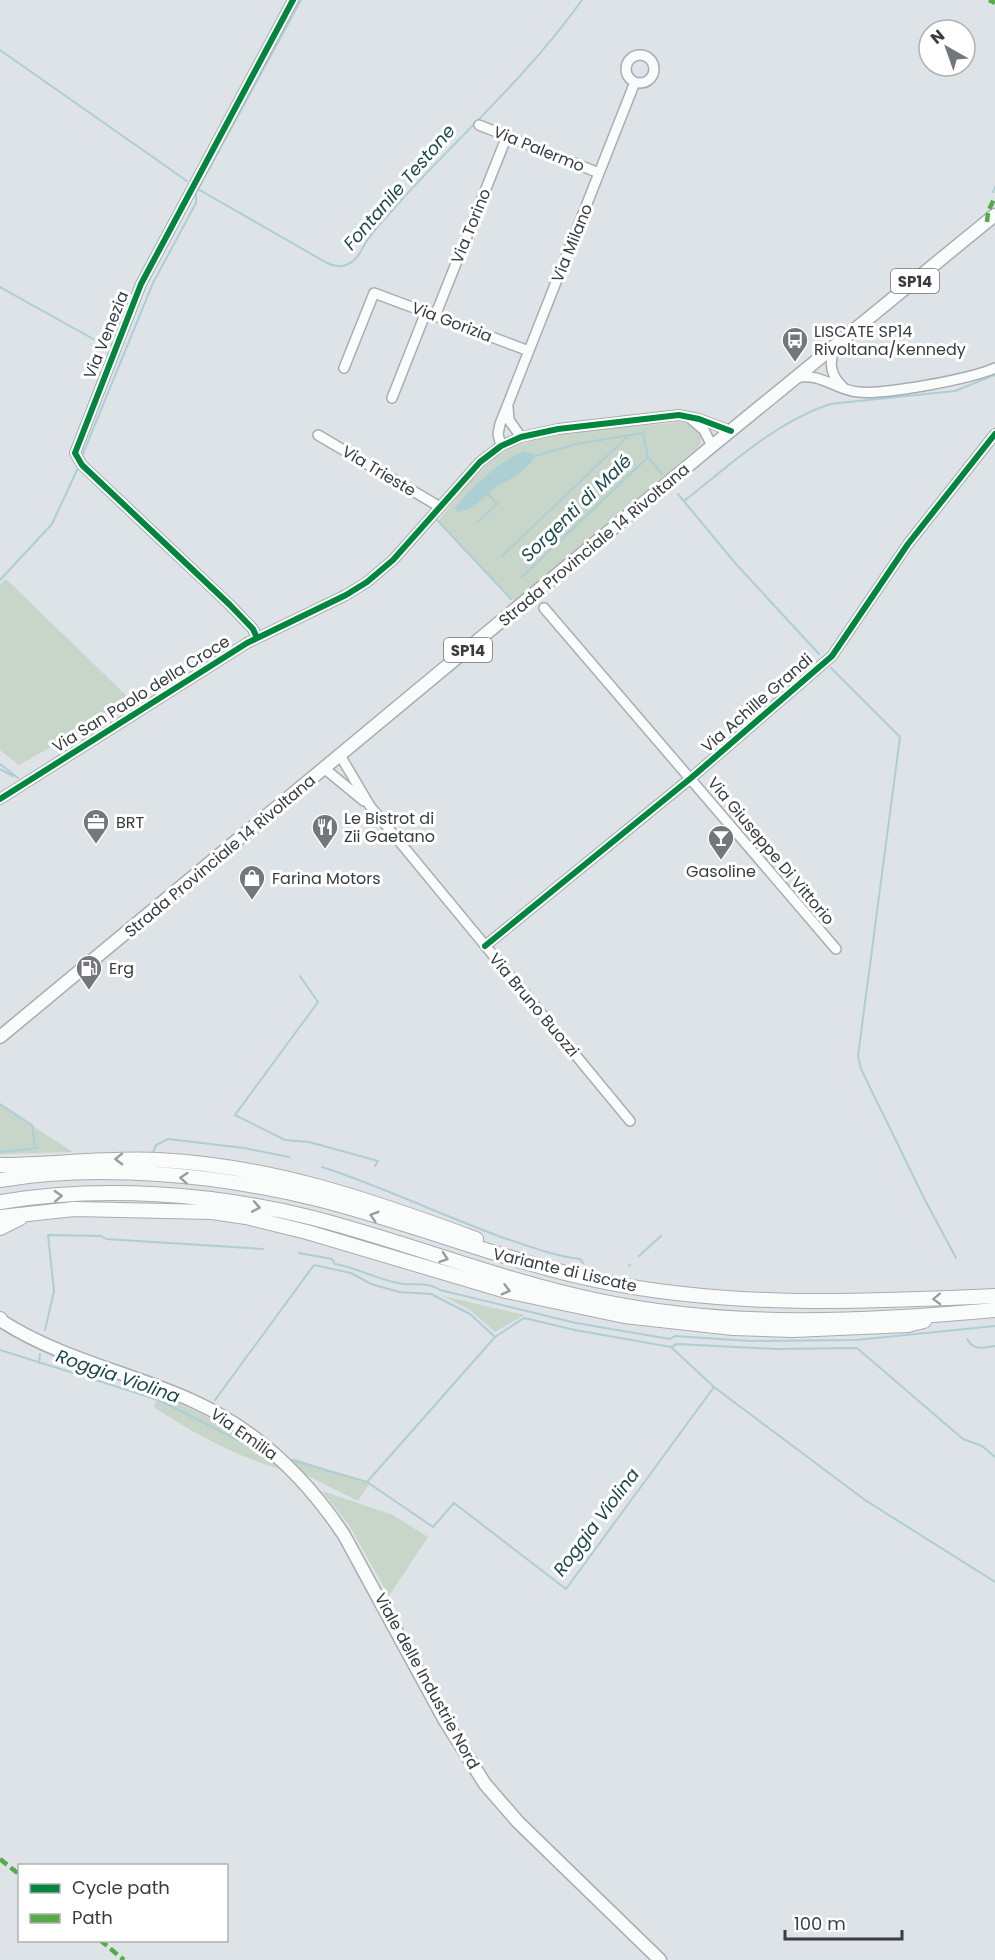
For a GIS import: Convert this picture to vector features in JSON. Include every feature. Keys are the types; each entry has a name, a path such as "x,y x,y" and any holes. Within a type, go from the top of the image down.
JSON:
{"highway":[{"path":"0,1165 118,1159 159,1160 273,1175 326,1187 560,1267 681,1291 746,1300"},
{"name":"Variante di Liscate","path":"0,1180 38,1175 145,1173 248,1186 318,1200 509,1259 577,1276 659,1291 746,1300 851,1302 995,1296"},
{"name":"Variante di Liscate","path":"0,1202 89,1194 156,1195 245,1205 313,1219 530,1285 656,1311 796,1320 995,1311"},
{"path":"0,1228 23,1217 90,1209"},
{"path":"0,1216 22,1212 90,1209 212,1212 246,1217 316,1235 506,1291 652,1320 733,1328 817,1330 908,1325 952,1314"}],"main road":[{"name":"Strada Provinciale 14 Rivoltana","path":"0,1038 341,757 712,446 995,215"},
{"name":"Via Emilia","path":"0,1320 31,1338 72,1356 172,1392 208,1408 253,1436 288,1466"},
{"name":"Viale delle Industrie Nord","path":"288,1466 317,1497 338,1525 444,1719 485,1784 518,1822 660,1960"}],"street":[{"name":"Via Venezia","path":"257,638 253,629 230,605 82,465 75,453 141,284 293,0"},
{"name":"Via Milano","path":"501,446 498,427 635,82"},
{"name":"Via Palermo","path":"479,125 599,173"},
{"name":"Via Torino","path":"392,398 431,314 507,136"},
{"name":"Via Gorizia","path":"344,368 374,293 529,351"},
{"path":"836,346 830,359 831,368 845,389"},
{"path":"796,378 814,377 845,389 873,392 966,377 995,368"},
{"path":"508,404 509,420 521,437"},
{"name":"Via San Paolo della Croce","path":"0,799 197,673 257,638 346,595 367,582 393,560 480,462 501,446 521,437 558,429 688,416 731,431"},
{"path":"688,416 704,430 712,446"},
{"name":"Via Achille Grandi","path":"485,946 691,778 832,656 908,544 995,434"},
{"name":"Via Trieste","path":"318,435 440,507"},
{"name":"Via Giuseppe Di Vittorio","path":"544,608 836,949"},
{"name":"Via Bruno Buozzi","path":"341,757 370,806 630,1120"},
{"name":"Via Bruno Buozzi","path":"325,769 370,806"}],"green space":[{"path":"679,422 694,425 701,433 701,443 697,448 514,601 438,521 483,468 501,454 518,446 562,434"},
{"path":"6,579 132,701 19,765 0,750 0,585"},
{"path":"0,1105 73,1152 0,1154"},
{"path":"443,1296 524,1315 495,1332 470,1310"},
{"path":"121,1382 144,1389 207,1417 246,1441 283,1470 200,1436 154,1407 156,1401"},
{"path":"293,1458 369,1484 358,1501 303,1473 293,1463"},
{"path":"322,1491 393,1515 428,1537 389,1596 349,1525"}],"water":[{"path":"524,451 535,455 531,463 517,476 497,486 472,508 458,512 455,509 486,476 506,460"}],"waterway":[{"path":"82,456 153,283 196,203 196,193 301,0"},
{"name":"Fontanile Testone","path":"198,189 327,263 346,265 358,256 372,233 404,197 541,52 582,0"},
{"name":"Fontanile Testone","path":"0,50 187,181"},
{"path":"993,192 995,187"},
{"path":"0,287 104,345"},
{"path":"684,501 753,446 810,412 830,404 955,391 995,375"},
{"path":"535,456 576,444 643,433 648,457 662,474"},
{"name":"Sorgenti di Malé","path":"502,556 628,436"},
{"name":"Sorgenti di Malé","path":"522,577 648,457"},
{"path":"0,580 52,524 77,470"},
{"path":"479,521 497,504 486,492"},
{"path":"678,494 736,564 819,654"},
{"path":"437,520 511,599"},
{"path":"831,668 900,737 858,1056 861,1069 956,1258"},
{"path":"0,764 18,778"},
{"path":"0,769 13,776"},
{"path":"300,976 318,1002 235,1115 285,1140 309,1142 378,1161 375,1166"},
{"path":"0,1104 32,1125 35,1148"},
{"path":"152,1155 156,1145 168,1139 244,1148 289,1157"},
{"path":"0,1152 38,1148"},
{"path":"322,1167 368,1183 504,1238 551,1253 580,1259 583,1263"},
{"path":"45,1330 54,1291 48,1235 101,1236 106,1239 263,1249"},
{"path":"639,1256 661,1236"},
{"path":"299,1253 332,1259 335,1264 395,1282 427,1285 576,1323 670,1339 675,1336 750,1341 856,1340 995,1326"},
{"path":"215,1400 314,1265 351,1273 371,1284 399,1292 431,1294 470,1314 494,1336"},
{"name":"Roggia Violina","path":"367,1482 495,1337 524,1318 575,1330 671,1347 677,1344 776,1349 857,1348 963,1439 982,1446 995,1457"},
{"path":"967,1339 976,1347 995,1346"},
{"name":"Roggia Violina","path":"671,1347 714,1387 865,1500 995,1582"},
{"name":"Roggia Violina","path":"0,1350 159,1400 257,1450"},
{"name":"Roggia Violina","path":"39,1363 40,1354"},
{"name":"Roggia Violina","path":"292,1460 367,1482 433,1527 454,1503 566,1589 714,1387"}],"marked path":[{"path":"989,0 995,3"},
{"path":"987,222 988,212 995,197"},
{"path":"0,1859 18,1873"},
{"path":"102,1942 124,1960"}],"cycle path":[{"path":"257,638 253,629 230,605 82,465 75,453 141,284 293,0"},
{"path":"0,799 247,643 346,595 367,582 393,560 480,462 501,446 521,437 558,429 679,415 699,419 731,431"},
{"path":"485,946 691,778 832,656 908,544 995,434"}],"place":[{"name":"LISCATE SP14 Rivoltana/Kennedy","path":"795,363"},
{"name":"BRT","path":"96,845"},
{"name":"Le Bistrot di Zii Gaetano","path":"325,850"},
{"name":"Gasoline","path":"721,861"},
{"name":"Farina Motors","path":"252,901"},
{"name":"Erg","path":"89,991"}]}
